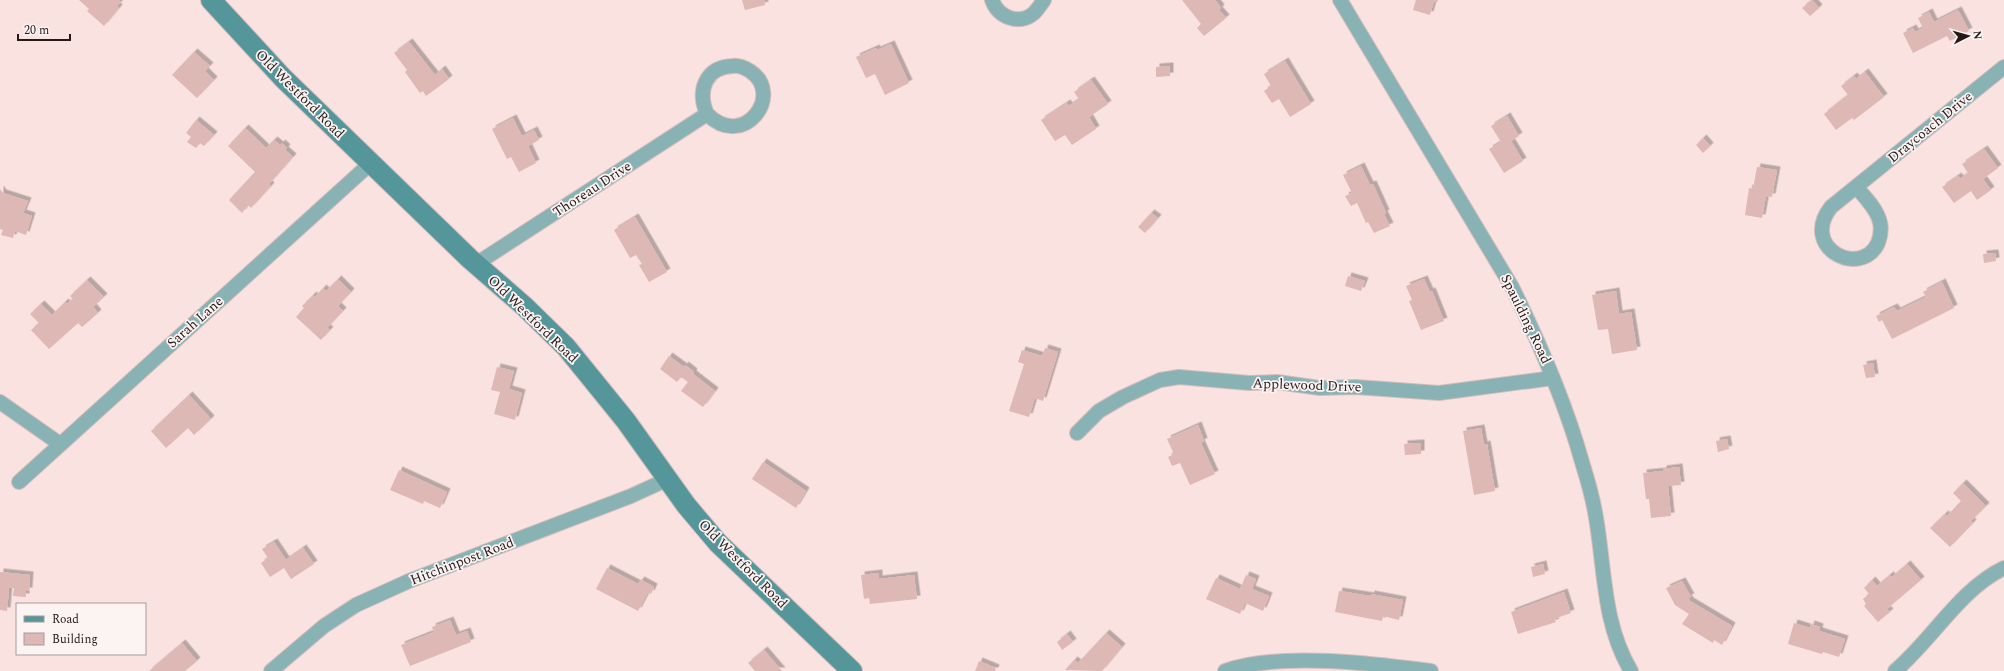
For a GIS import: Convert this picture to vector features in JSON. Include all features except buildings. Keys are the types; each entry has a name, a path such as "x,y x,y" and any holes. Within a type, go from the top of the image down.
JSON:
{"main road":[{"name":"Old Westford Road","path":"212,0 283,78 476,264 566,346 626,421 686,505 718,543 852,671"}],"street":[{"path":"992,0 996,9 1003,15 1018,19 1034,13 1044,0"},
{"name":"Spaulding Road","path":"1340,0 1512,287 1535,334 1571,423 1595,511 1606,596 1614,636 1631,671"},
{"path":"725,66 745,68 759,81 763,91 763,101 759,111 753,119 739,126 724,126 714,121 707,114 703,105 702,95 704,85 716,70 725,66"},
{"name":"Draycoach Drive","path":"1856,187 1875,210 1881,228 1880,238 1876,246 1869,253 1860,258 1850,259 1840,257 1832,252 1825,244 1822,234 1822,224 1825,215 1831,207 2004,67"},
{"name":"Thoreau Drive","path":"476,264 707,114"},
{"name":"Sarah Lane","path":"19,482 371,163"},
{"name":"Applewood Drive","path":"1077,433 1099,411 1123,396 1160,380 1179,377 1249,383 1278,382 1320,388 1371,388 1440,393 1553,378"},
{"path":"0,402 60,444"},
{"name":"Hitchinpost Road","path":"271,671 324,626 356,605 409,581 631,496 668,479"},
{"path":"1895,671 1912,657 1970,593 1991,575 2004,568"},
{"path":"1225,671 1263,662 1314,660 1366,662 1431,671"}]}
